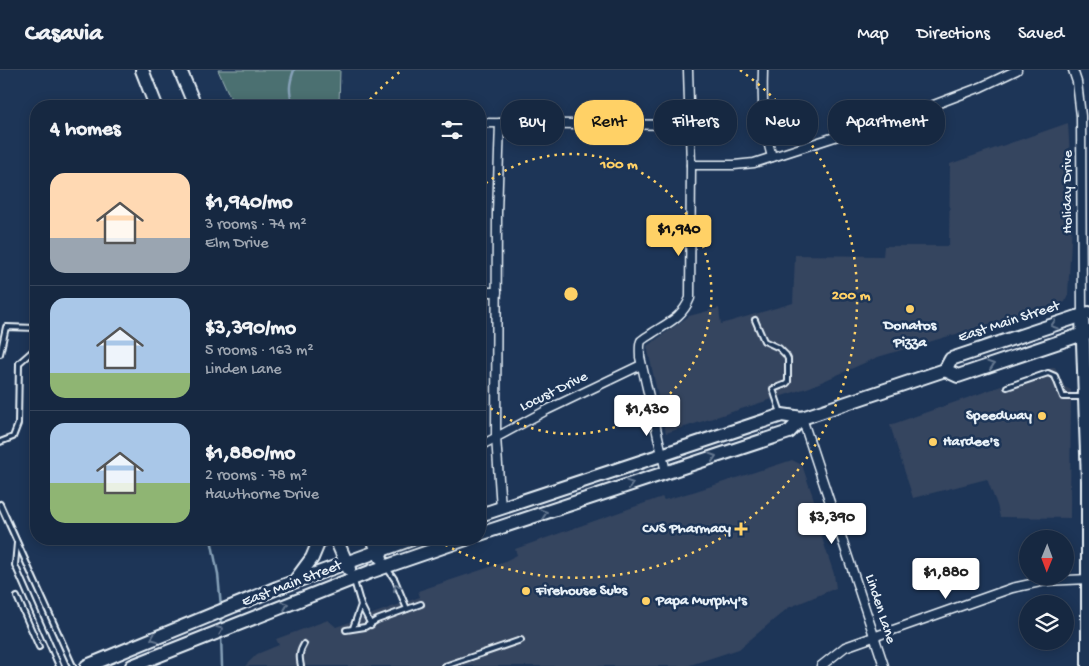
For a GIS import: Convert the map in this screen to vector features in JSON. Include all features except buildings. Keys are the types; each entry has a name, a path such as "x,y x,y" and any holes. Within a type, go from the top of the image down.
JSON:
{"main road":[{"path":"142,70 154,100"},
{"path":"180,70 192,100"},
{"path":"1086,314 1084,397 1088,481 1088,666"},
{"name":"East Main Street","path":"945,370 951,358 1086,314"},
{"name":"East Main Street","path":"486,514 782,415 802,418 945,370 958,376 1086,334"},
{"name":"East Main Street","path":"486,532 789,432 802,418"},
{"path":"296,581 312,558 317,545"},
{"path":"339,545 353,578"},
{"path":"375,545 386,566"},
{"name":"East Main Street","path":"87,666 199,619 346,562 375,545"},
{"name":"East Main Street","path":"132,666 353,578 448,545"}],"street":[{"path":"688,70 689,100"},
{"path":"763,70 763,118 766,138 772,157"},
{"path":"691,165 745,164 772,157 931,106 1017,70"},
{"name":"Holiday Drive","path":"1073,70 1079,99 1086,314"},
{"path":"486,123 654,125"},
{"path":"500,123 496,437 501,508"},
{"path":"1081,143 1089,139"},
{"path":"666,472 641,365 640,348 642,341 686,308 690,298 690,145"},
{"path":"486,292 497,292"},
{"name":"Locust Drive","path":"486,443 547,410 641,365"},
{"name":"Linden Lane","path":"802,418 884,666"},
{"path":"820,666 845,647 1012,588 1045,581 1089,579"}],"lane":[{"path":"755,320 764,342 779,348 787,357 788,382 773,389 782,415"},
{"path":"0,354 6,327 30,328"},
{"path":"0,442 13,437 18,424 19,363 30,353"},
{"path":"1007,387 1048,373 1055,376 1063,397 1084,397"},
{"path":"0,504 73,666"},
{"path":"17,541 15,565 59,666"},
{"path":"386,566 406,609"},
{"path":"353,578 371,624"},
{"path":"17,597 39,647"},
{"path":"346,630 371,624 421,604"},
{"path":"353,628 362,605"},
{"path":"445,666 521,640"},
{"path":"301,666 300,650 304,644"}],"shaded area":[{"path":"1068,123 1073,206 1068,295 1065,302 878,357 810,387 666,433 647,346 689,316 719,308 721,324 793,303 795,255 883,256 884,246 949,246 950,164"},
{"path":"1055,367 1065,387 1071,390 1070,518 1000,517 987,479 913,498 890,425"},
{"path":"792,460 802,465 819,514 822,538 834,574 836,588 788,608 739,649 687,666 245,666 257,654 279,645 276,639 328,620 336,627 420,597 418,591 499,564 517,555 515,549 662,497 664,500 696,491"}],"green space":[{"path":"218,70 340,70 339,100 231,100"}],"waterway":[{"path":"292,100 290,88 294,70"},
{"path":"212,545 218,574 221,607"},
{"path":"221,615 221,627"},
{"path":"221,635 222,666"}],"place":[{"name":"Donatos Pizza","path":"910,309"},
{"name":"Speedway","path":"1042,416"},
{"name":"Hardee's","path":"933,442"},
{"name":"CVS Pharmacy","path":"741,529"},
{"name":"Firehouse Subs","path":"526,591"},
{"name":"Papa Murphy's","path":"646,601"}]}
